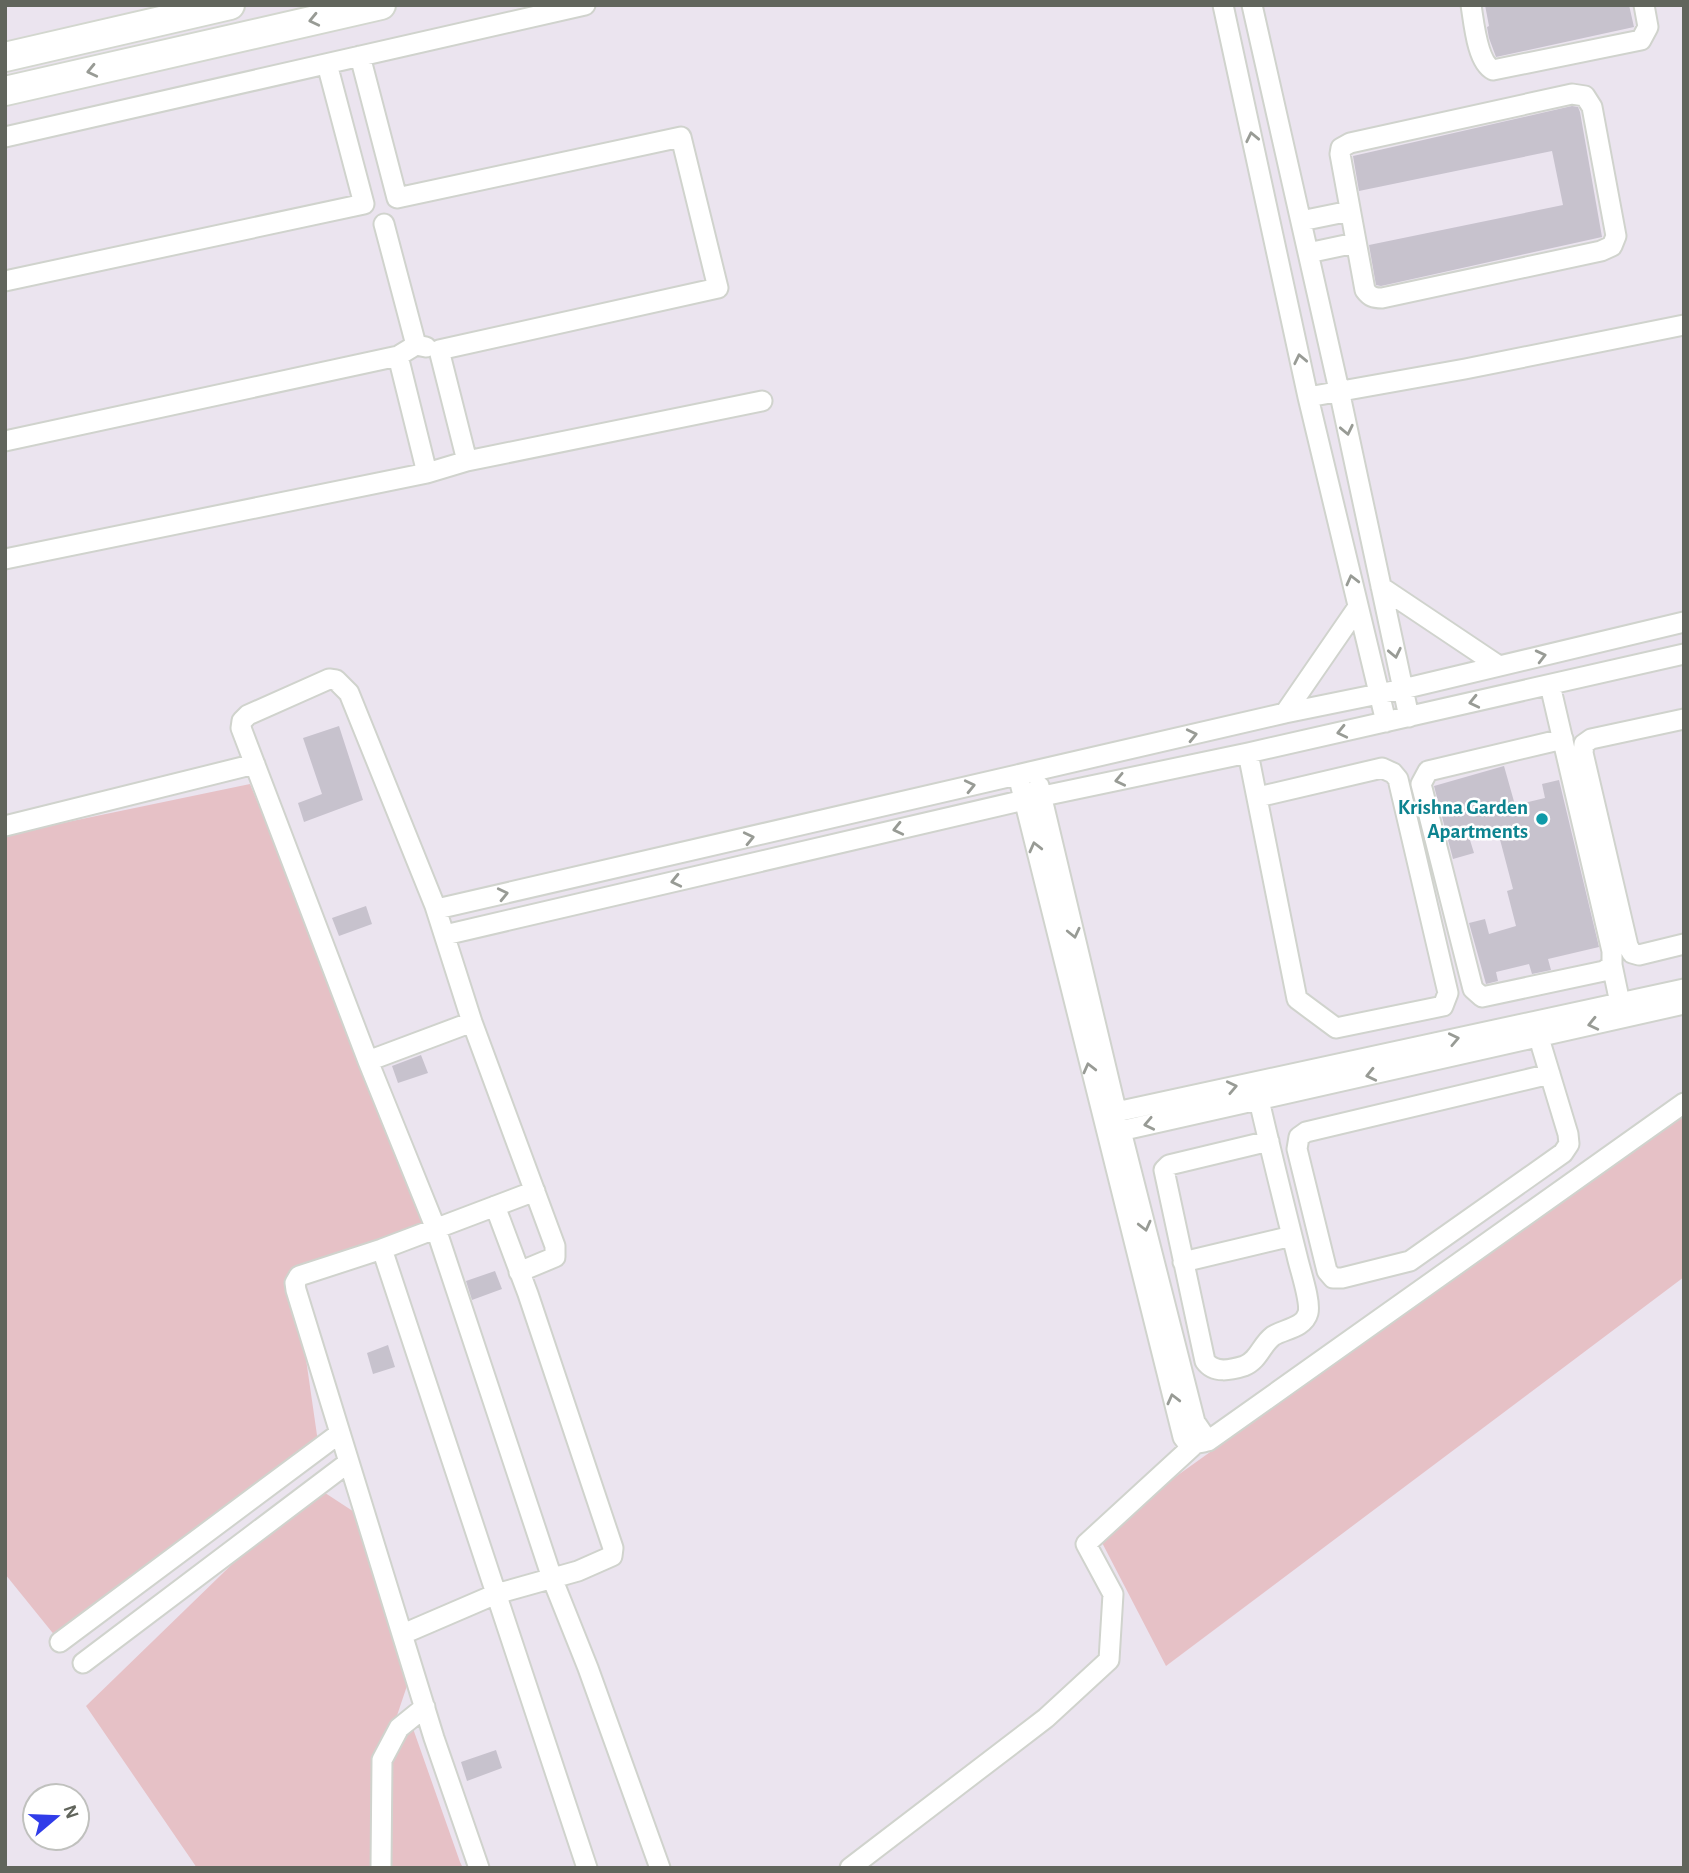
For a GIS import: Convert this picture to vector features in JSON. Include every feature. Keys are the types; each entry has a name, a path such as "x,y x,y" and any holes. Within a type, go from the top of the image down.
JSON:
{"main road":[{"path":"5,57 230,5"},
{"path":"5,91 381,5"}],"street":[{"path":"5,137 585,5"},
{"path":"1223,5 1308,397 1386,722"},
{"path":"1252,5 1409,717"},
{"path":"1471,5 1481,56 1493,70 1641,40 1648,27 1644,5"},
{"path":"360,56 397,198 384,224"},
{"path":"327,64 363,204 384,224 416,345"},
{"path":"1572,94 1585,96 1589,100 1616,236 1615,242 1608,249 1376,298 1368,295 1365,290 1355,243 1340,154 1341,148 1346,144 1572,94"},
{"path":"5,441 398,356 416,345 439,350 718,288 681,137 397,198"},
{"path":"5,281 363,204"},
{"path":"1301,221 1350,211"},
{"path":"1308,253 1355,243"},
{"path":"1308,397 1684,325"},
{"path":"439,350 467,461"},
{"path":"398,356 427,473"},
{"path":"5,559 762,401"},
{"path":"1381,587 1499,666"},
{"path":"1285,713 1359,607"},
{"path":"437,909 1285,713 1403,689 1684,622"},
{"path":"445,935 1032,798 1248,753 1684,654"},
{"path":"520,1272 555,1257 557,1252 472,1021 437,909 349,692 336,680 322,682 248,715 242,721 241,728 436,1230 552,1578 588,1668 660,1868"},
{"path":"1550,685 1612,951 1612,965 1620,1003"},
{"path":"1684,719 1591,739 1584,744 1583,753 1628,946 1632,953 1639,955 1684,944"},
{"path":"1563,739 1428,771 1421,784 1476,995 1490,997 1604,971 1612,965"},
{"path":"1248,753 1294,991 1301,1003 1336,1028 1443,1006 1448,993 1398,779 1393,773 1382,768 1258,797"},
{"path":"5,826 255,764"},
{"path":"1026,773 1111,1123 1201,1442"},
{"path":"1111,1123 1684,989"},
{"path":"1111,1123 1259,1100 1684,1004"},
{"path":"368,1060 472,1021"},
{"path":"1539,1037 1568,1134 1569,1144 1563,1153 1410,1261 1342,1278 1333,1278 1326,1271 1297,1149 1299,1137 1306,1132 1550,1074"},
{"path":"1259,1100 1269,1141 1307,1298 1309,1310 1301,1323 1272,1337 1250,1363 1231,1369 1212,1368 1206,1361 1164,1170 1169,1164 1269,1141"},
{"path":"850,1868 1046,1718 1109,1660 1113,1594 1086,1544 1201,1442 1684,1103"},
{"path":"479,1868 425,1707 295,1283 299,1276 306,1273 436,1230 534,1191"},
{"path":"403,1634 496,1594 607,1560 612,1556 613,1548 520,1272 495,1206"},
{"path":"1183,1262 1292,1236"},
{"path":"382,1249 587,1868"},
{"path":"60,1642 341,1433"},
{"path":"83,1663 349,1462"},
{"path":"381,1868 382,1760 399,1728 425,1707"}],"shaded area":[{"path":"250,784 436,1229 296,1290 319,1449 60,1642 5,1574 5,835"},
{"path":"1684,1113 1684,1277 1166,1666 1097,1533"},
{"path":"316,1487 368,1521 413,1668 382,1760 374,1868 197,1868 86,1706 293,1505"},
{"path":"410,1720 463,1868 387,1868 381,1789"}],"building":[{"path":"1485,5 1629,5 1634,27 1496,57 1489,38"},
{"path":"1572,106 1578,107 1580,112 1602,237 1376,285 1369,245 1563,205 1552,151 1359,191 1353,156"},
{"path":"339,726 363,800 304,822 298,803 322,794 303,738"},
{"path":"1504,766 1515,805 1545,798 1542,784 1559,780 1599,947 1548,959 1551,970 1532,974 1529,964 1496,972 1498,981 1486,984 1469,923 1485,919 1489,934 1516,926 1507,891 1513,889 1498,832 1470,840 1474,853 1453,859 1434,786"},
{"path":"366,906 372,924 339,936 332,918"},
{"path":"421,1055 428,1073 398,1083 392,1066"},
{"path":"495,1271 502,1289 472,1300 466,1281"},
{"path":"388,1345 395,1367 373,1374 367,1353"},
{"path":"496,1750 502,1768 467,1781 461,1762"}],"place":[{"name":"Krishna Garden Apartments","path":"1542,819"}]}
